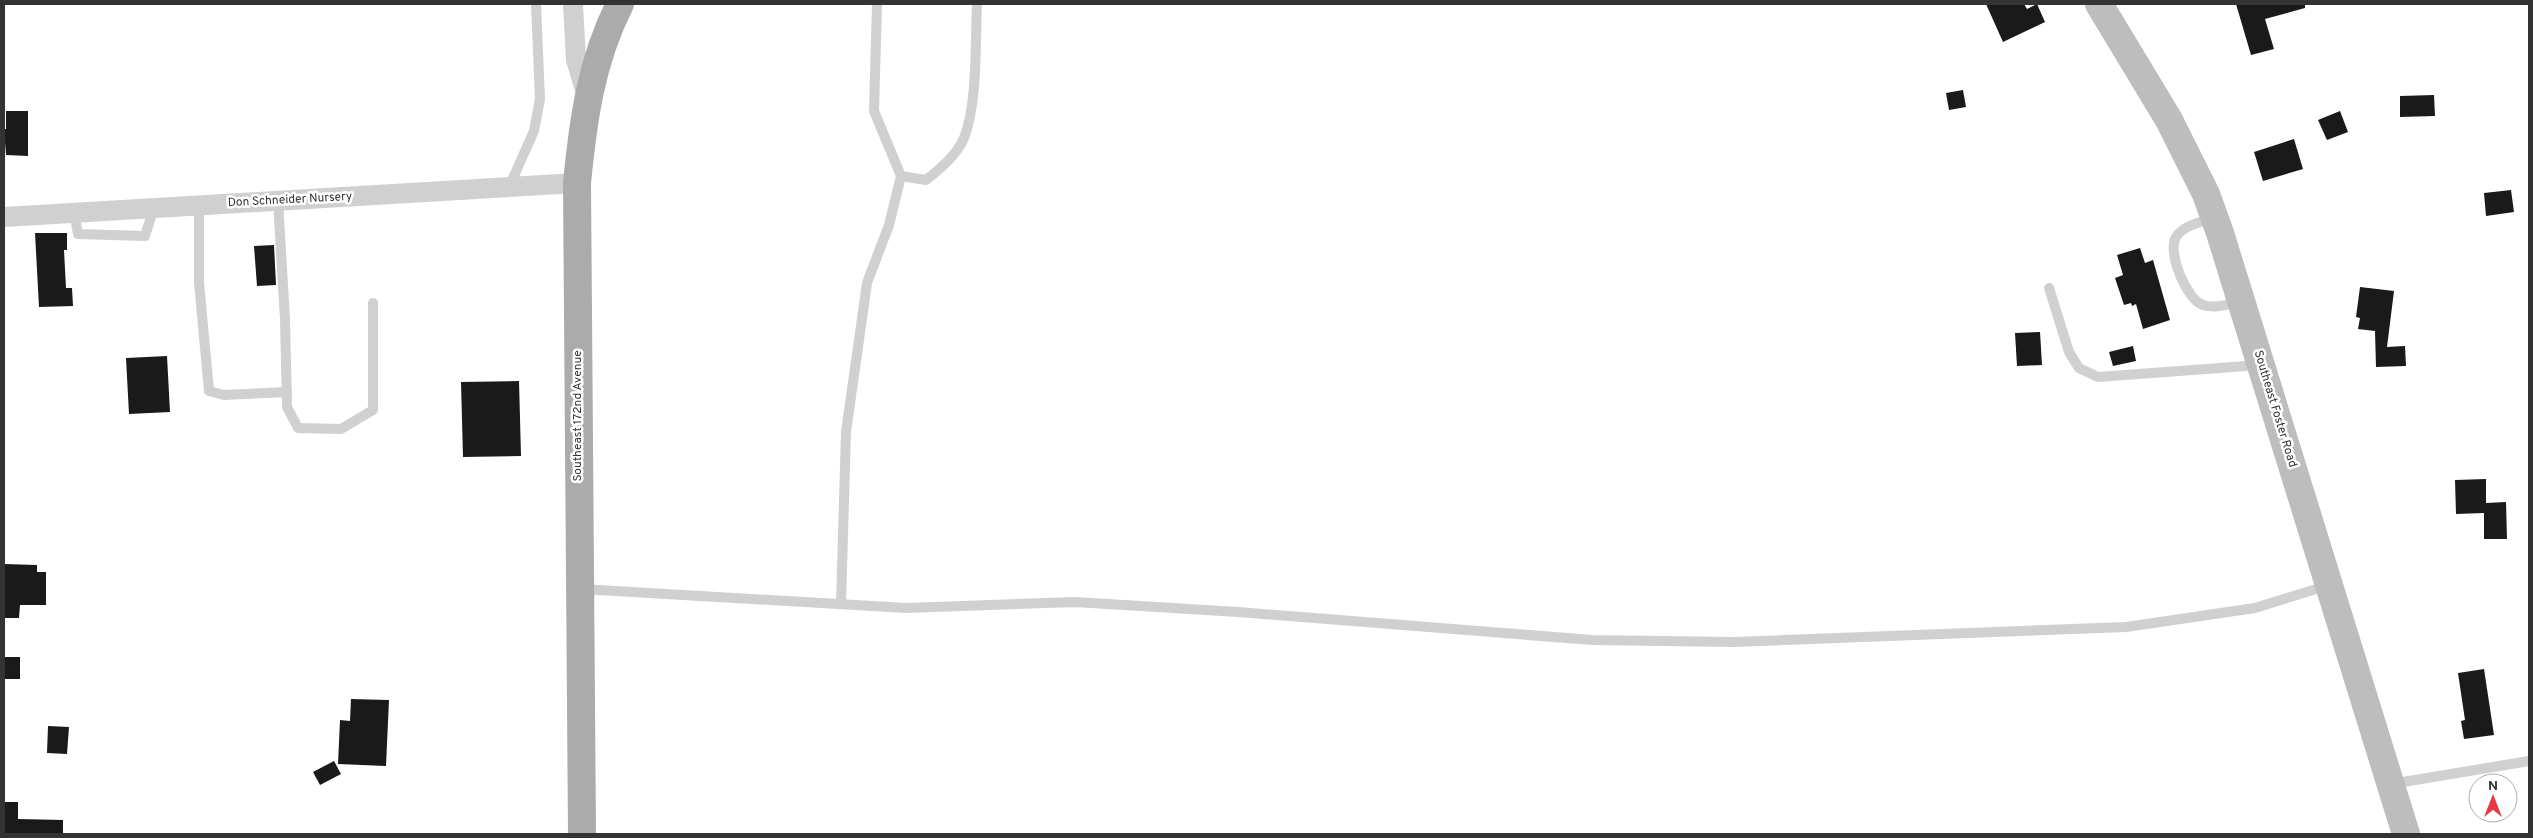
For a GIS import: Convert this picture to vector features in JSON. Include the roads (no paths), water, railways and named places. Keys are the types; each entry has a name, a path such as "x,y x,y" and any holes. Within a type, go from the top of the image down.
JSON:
{"main road":[{"name":"Southeast 172nd Avenue","path":"582,834 577,183 587,97 600,54 620,4"},
{"name":"Southeast Foster Road","path":"2099,4 2169,120 2195,171 2214,218 2242,302 2406,834"}],"street":[{"path":"573,4 576,60 587,97"},
{"name":"Don Schneider Nursery","path":"4,216 577,183"}],"lane":[{"path":"509,187 534,131 540,99 536,4"},
{"path":"841,604 848,422 867,284 889,225 901,176 874,111 877,4"},
{"path":"901,176 926,180 946,163 964,138 972,107 977,4"},
{"path":"278,200 286,320 287,407 298,428 341,429 373,410 373,303"},
{"path":"199,205 199,282 209,390 224,395 287,392"},
{"path":"74,212 78,234 145,236 154,207"},
{"path":"2214,218 2185,228 2176,236 2172,248 2181,278 2191,295 2200,304 2211,307 2242,302"},
{"path":"2049,288 2069,352 2079,368 2098,377 2261,364"},
{"path":"580,589 906,608 1075,602 1238,612 1592,640 1734,642 2126,627 2255,608 2329,585"},
{"path":"2390,784 2470,769 2529,761"}]}
